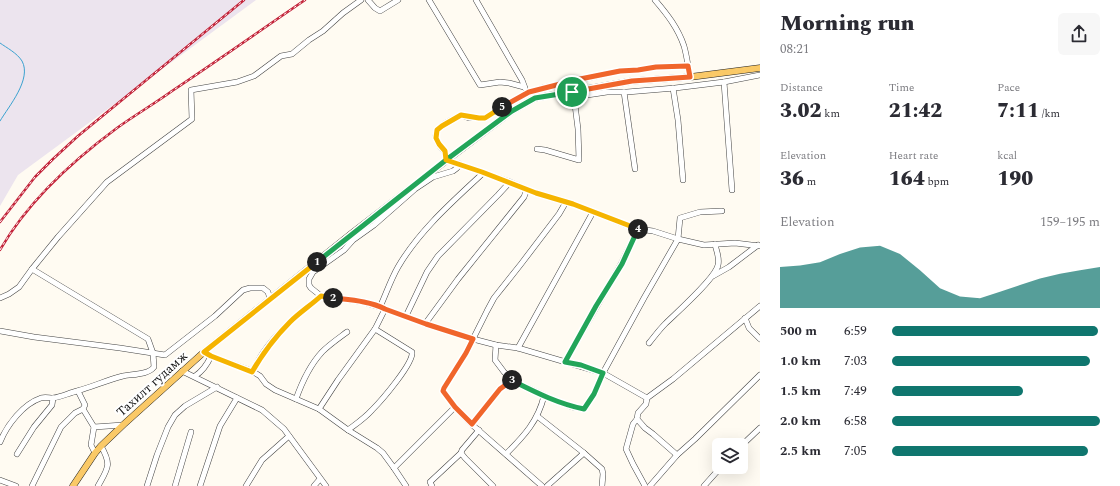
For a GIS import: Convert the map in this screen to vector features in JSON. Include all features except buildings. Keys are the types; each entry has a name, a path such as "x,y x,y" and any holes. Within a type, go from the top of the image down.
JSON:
{"main road":[{"name":"Тахилт гудамж","path":"73,486 100,446 204,352 270,299 316,266 446,160 512,111 535,98 573,94 632,81 690,77 760,68"}],"street":[{"path":"0,298 9,294 19,286 58,237 107,182 192,119 191,90 237,82 254,76 282,56 292,54 361,0"},
{"path":"368,0 380,11 398,0"},
{"path":"429,0 480,84 500,82 524,87"},
{"path":"476,0 522,80 524,87 529,92"},
{"path":"655,0 670,17 678,31 684,45 690,77"},
{"path":"688,66 656,67 620,71 529,92 501,107 485,118 461,115 437,130 436,138 445,151 446,160 510,182 536,193 566,202 626,225 704,245 735,243 759,246"},
{"path":"537,149 546,150 579,160 578,129 573,94 673,88 724,82 760,75"},
{"path":"724,82 732,190"},
{"path":"673,88 678,120 683,180"},
{"path":"624,92 635,169"},
{"path":"352,237 374,225 415,189 433,177 453,171 460,164"},
{"path":"319,409 375,329 398,268 415,241 442,211 482,172"},
{"path":"406,316 427,272 438,256 510,182"},
{"path":"426,324 458,279 524,197 527,189"},
{"path":"542,486 472,424 455,407 443,391 466,353 494,298 559,214 566,202"},
{"path":"496,345 495,360 504,372 515,382 572,407 584,409 594,394 603,373 678,239 681,216 700,212 722,211"},
{"path":"518,348 593,212"},
{"path":"565,362 596,306 622,264 638,229"},
{"path":"648,343 711,277 718,266 715,244"},
{"path":"711,277 729,267 759,246"},
{"path":"316,266 309,279 309,285 321,296 363,302 473,339 496,345 518,348 565,362 581,365 603,373 647,398"},
{"path":"0,442 9,425 19,413 33,402 42,398 53,398 78,391 110,379 137,375 152,370 154,367 153,353 148,339 32,269"},
{"path":"0,331 165,355 215,316 243,290 250,288 263,288 268,292 270,299"},
{"path":"252,372 264,352 290,321 321,296"},
{"path":"645,486 626,449 633,424 637,419 638,413 646,404 647,398 657,392 760,306"},
{"path":"745,318 749,328 760,339"},
{"path":"348,430 371,412 405,370 413,355 412,352 375,329"},
{"path":"296,399 318,357 324,350 347,332"},
{"path":"204,352 252,372 260,376 266,384 275,390 319,409 383,453 406,486"},
{"path":"195,376 202,372 211,356"},
{"path":"182,371 195,376 262,410 284,430 326,486"},
{"path":"650,486 677,455 760,375"},
{"path":"472,424 500,389 512,379"},
{"path":"147,486 168,427 175,415 186,406 216,387"},
{"path":"78,391 85,406 83,409 94,427 91,445 95,453"},
{"path":"506,454 530,428 542,408 544,396"},
{"path":"17,454 34,427 52,405 53,398"},
{"path":"200,486 220,426 237,398"},
{"path":"394,468 455,407"},
{"path":"32,486 61,427 75,413 83,409"},
{"path":"537,416 602,469 602,486"},
{"path":"637,419 644,428 677,455"},
{"path":"94,427 122,425"},
{"path":"748,439 760,428"},
{"path":"432,486 430,482 461,453 479,430"},
{"path":"174,486 191,432"},
{"path":"246,486 262,460 289,436"},
{"path":"98,486 106,472 108,465 107,457 100,446"},
{"path":"461,453 493,486"},
{"path":"547,486 584,453"},
{"path":"704,486 715,474"},
{"path":"314,486 320,479"},
{"path":"0,480 16,486"}],"shaded area":[{"path":"0,0 256,0 18,175 0,206"}],"waterway":[{"path":"0,43 12,51 22,61 24,68 22,84 14,100 0,121"}],"railway":[{"path":"0,222 35,177 78,136 244,0"},
{"path":"0,250 11,232 37,199 67,169 100,141 124,123 305,0"}],"route":[{"path":"572,92 535,98 512,111 446,160 351,234 204,352 252,372 264,352 290,321 321,296 363,302 473,339 443,391 455,407 472,424 500,389 512,379 515,382 544,396 572,407 584,409 594,394 603,373 581,365 565,362 596,306 622,264 638,229 573,204 536,193 510,182 446,160 445,151 436,138 437,130 461,115 469,118 485,118 501,107 529,92 542,88 620,71 656,67 688,66 690,77 632,81 572,92"}]}
